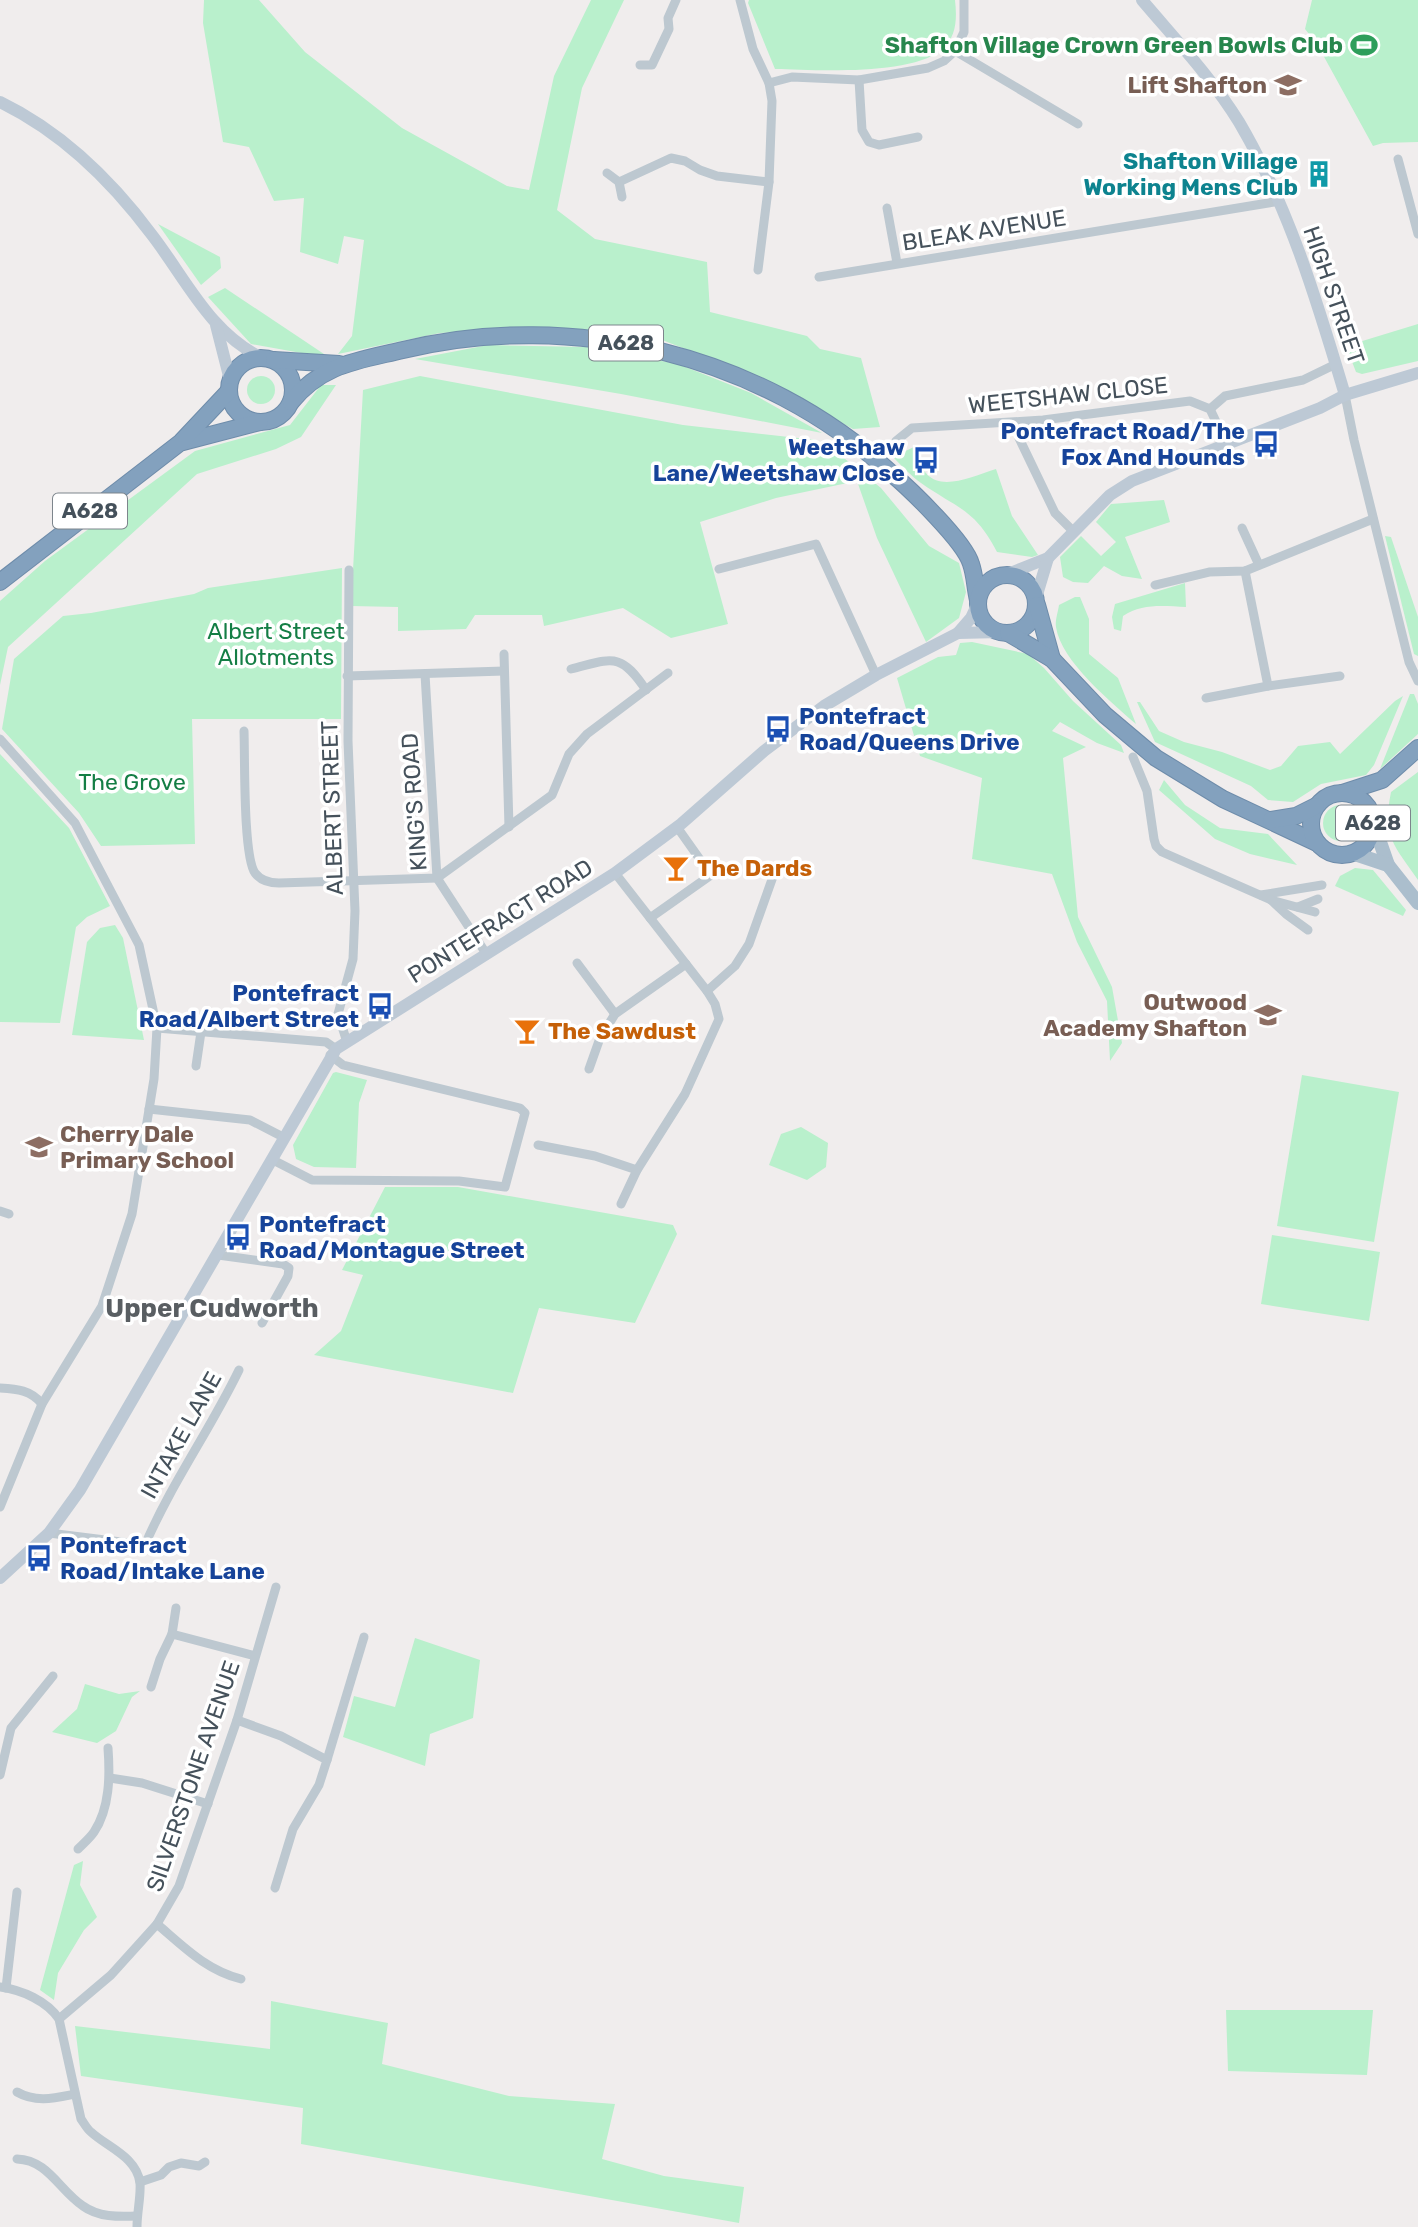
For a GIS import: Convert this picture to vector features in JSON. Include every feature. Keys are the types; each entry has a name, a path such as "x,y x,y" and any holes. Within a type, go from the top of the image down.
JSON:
{"highway":[{"name":"A628","path":"181,442 276,418 317,376 345,364 428,344 475,337 556,334 630,343 677,354 741,377 763,388 825,422 881,463 951,534 971,561 980,613 984,621 1052,659 1105,715 1156,758 1223,799 1271,820 1333,854 1352,853 1369,838 1372,808 1382,780"},
{"name":"A628","path":"0,582 181,442 230,386 242,364 268,359 345,364"},
{"path":"268,359 288,373 292,382 291,402"},
{"path":"230,386 231,401 245,418 266,421"},
{"path":"971,561 1026,581 1036,602 1031,621 1016,631 1004,632"},
{"path":"978,601 980,592 990,580 1006,575"},
{"name":"A628","path":"1036,602 1052,659"},
{"name":"A628","path":"1271,820 1296,816 1316,806 1326,797 1382,780 1418,748"},
{"name":"A628","path":"1339,793 1356,797 1368,808 1372,819"},
{"name":"A628","path":"1316,806 1311,825 1317,843"}],"main road":[{"path":"1372,819 1388,865 1418,903"},
{"path":"1352,853 1388,865"}],"street":[{"path":"640,65 652,65 669,29 668,18 676,0"},
{"path":"727,0 739,2 752,49 769,83 772,101 769,182 758,270"},
{"path":"769,83 792,76 859,80 928,68 944,61 955,51 964,32 964,0"},
{"name":"HIGH STREET","path":"1142,0 1200,68 1238,121 1280,201 1306,268 1345,395"},
{"path":"955,51 1078,124"},
{"path":"859,80 862,130 869,142 879,145 918,137"},
{"path":"0,102 27,115 71,147 116,190 154,237 216,325 251,352 268,359"},
{"path":"619,182 670,158 685,161 717,176 769,182"},
{"path":"1398,159 1418,234"},
{"path":"607,173 619,182 622,197"},
{"name":"BLEAK AVENUE","path":"819,277 1280,201"},
{"path":"887,208 897,263"},
{"path":"216,325 230,386"},
{"path":"1226,443 1210,409 1224,396 1303,380 1336,364"},
{"path":"1006,575 1048,558 1110,495 1132,481 1320,408 1345,395 1418,373"},
{"path":"1345,395 1409,662 1418,681"},
{"name":"WEETSHAW CLOSE","path":"896,441 912,428 1044,420 1190,401 1210,409"},
{"path":"1019,438 1055,513 1074,532"},
{"path":"1155,585 1209,572 1245,571 1373,519"},
{"path":"1242,528 1259,565"},
{"path":"719,569 816,544 876,675"},
{"path":"1036,602 1048,558"},
{"name":"ALBERT STREET","path":"338,1049 338,1014 354,951 347,676 349,570"},
{"path":"1245,571 1268,686"},
{"path":"958,634 971,618 978,601"},
{"name":"PONTEFRACT ROAD","path":"0,1578 49,1533 80,1490 338,1049 615,873 677,827 764,751 824,706 876,675 958,634 1004,632"},
{"path":"504,654 509,827"},
{"path":"571,669 606,660 617,660 632,669 646,690"},
{"path":"347,676 504,671"},
{"path":"244,731 248,848 254,871 260,878 269,883 437,878 552,795 569,754 587,734 668,673"},
{"name":"KING'S ROAD","path":"425,674 437,878 486,955"},
{"path":"1206,698 1340,676"},
{"path":"0,739 75,823 139,945 157,1028 149,1109 132,1214 102,1306 42,1404 0,1507"},
{"path":"1133,757 1143,777 1150,802 1156,846 1162,852 1261,895 1312,921 1298,907 1271,900"},
{"path":"650,918 711,876 677,827"},
{"path":"707,991 734,966 749,944 775,871"},
{"path":"615,873 707,991 715,1004 719,1019 685,1094 637,1170 621,1204"},
{"path":"1261,895 1322,885"},
{"path":"1298,907 1318,899"},
{"path":"577,963 615,1014"},
{"path":"589,1069 600,1038 615,1014 686,964"},
{"path":"157,1028 326,1042 338,1049 343,1065 520,1108 525,1113 505,1187 459,1181 312,1180 273,1160"},
{"path":"196,1066 201,1032"},
{"path":"149,1109 250,1120 285,1138"},
{"path":"538,1146 595,1156 637,1170"},
{"path":"218,1255 283,1264 289,1268 288,1276 261,1323"},
{"name":"INTAKE LANE","path":"49,1533 145,1545 162,1506 227,1396 239,1370"},
{"path":"0,1388 21,1390 36,1396 42,1404"},
{"name":"SILVERSTONE AVENUE","path":"59,2019 111,1975 157,1924 179,1886 237,1720 276,1587"},
{"path":"151,1687 172,1634 176,1608"},
{"path":"172,1634 255,1656"},
{"path":"275,1888 293,1829 319,1785 364,1637"},
{"path":"0,1775 11,1728 53,1676"},
{"path":"237,1720 281,1736 327,1760"},
{"path":"78,1849 94,1833 102,1812 110,1778 108,1748"},
{"path":"110,1778 142,1783 208,1804"},
{"path":"17,1892 3,1987 35,1998 52,2009 59,2019 80,2119 90,2132 115,2148 137,2174 140,2182 137,2227"},
{"path":"157,1924 204,1964 221,1974 241,1979"},
{"path":"18,2092 29,2099 75,2094"},
{"path":"17,2159 42,2165 83,2207 99,2214 137,2216"},
{"path":"140,2182 161,2175 169,2167 181,2163 199,2166 205,2162"}],"green space":[{"path":"204,0 259,0 305,52 402,128 507,186 529,190 554,76 591,0 624,0 582,88 557,210 595,239 707,262 710,312 807,336 820,349 861,358 880,427 853,429 762,379 657,338 551,327 440,333 338,354 352,336 364,240 344,236 338,264 300,252 304,198 274,201 249,147 223,142 203,23"},
{"path":"749,0 955,0 956,21 950,40 941,50 908,64 861,70 775,69"},
{"path":"1312,0 1418,0 1418,142 1383,143 1373,146 1317,44 1305,29"},
{"path":"158,224 220,257 221,268 201,285"},
{"path":"225,288 324,354 307,354 251,344 208,297"},
{"path":"1418,324 1418,361 1362,374 1356,372 1346,346"},
{"path":"488,345 586,347 678,364 751,393 822,433 621,394 415,359"},
{"path":"261,376 271,380 275,390 271,400 261,404 251,400 247,390 251,380"},
{"path":"420,376 683,425 816,440 839,454 881,488 929,546 959,563 966,592 959,618 926,642 877,538 857,481 776,498 700,522 728,624 671,638 623,608 544,626 542,615 475,615 466,629 398,631 398,607 351,606 363,390"},
{"path":"321,385 336,385 301,437 276,449 197,474 8,647 0,685 0,601 45,561 195,451 290,425"},
{"path":"916,446 920,463 935,480 958,481 996,469 1012,516 1038,555 1032,557 997,552 973,518 917,480 893,457"},
{"path":"1164,500 1170,522 1125,537 1142,579 1122,576 1104,566 1088,583 1073,582 1063,577 1060,557 1081,536 1101,556 1116,542 1096,522 1111,504"},
{"path":"1385,536 1391,537 1418,617 1418,656 1414,654"},
{"path":"342,568 341,719 192,719 195,844 101,846 79,813 2,729 14,659 63,616 194,594 208,588"},
{"path":"1185,583 1186,607 1153,606 1138,609 1123,616 1121,631 1114,629 1112,617 1115,604"},
{"path":"1080,597 1089,619 1089,654 1118,678 1136,724 1077,667 1060,640 1056,624 1059,605"},
{"path":"972,642 1028,654 1073,701 1121,745 1124,753 1097,743 1060,722 1052,731 1086,747 1063,758 1078,917 1112,987 1122,1043 1110,1061 1107,1001 1077,942 1052,874 972,859 982,778 920,756 897,678 938,657 956,655 960,643"},
{"path":"1410,694 1414,694 1418,704 1418,734 1380,769"},
{"path":"1403,696 1374,765 1366,775 1321,784 1293,802 1268,800 1251,786 1155,742 1137,702 1140,702 1159,731 1270,770 1281,766 1298,746 1330,742 1340,754"},
{"path":"0,754 69,828 110,906 87,917 76,927 60,1023 0,1022"},
{"path":"1418,772 1418,880 1392,840 1388,820 1391,792"},
{"path":"1164,780 1185,805 1220,828 1268,834 1297,865 1250,854 1215,839 1159,790"},
{"path":"1341,805 1354,810 1359,823 1354,836 1341,841 1328,836 1323,823 1328,810"},
{"path":"1355,868 1373,870 1406,910 1403,916 1335,886 1340,876"},
{"path":"115,925 123,938 144,1040 72,1035 87,942 100,928"},
{"path":"336,1072 367,1080 359,1103 356,1168 314,1167 296,1159 293,1145"},
{"path":"1302,1075 1399,1092 1374,1242 1277,1226"},
{"path":"801,1127 828,1143 826,1167 807,1180 769,1165 781,1134"},
{"path":"385,1187 458,1187 673,1225 677,1234 635,1323 539,1308 513,1393 314,1355 341,1331 363,1275 342,1270"},
{"path":"1272,1235 1380,1252 1369,1321 1261,1304"},
{"path":"415,1638 480,1660 473,1718 430,1734 425,1766 343,1737 354,1696 395,1707"},
{"path":"85,1684 119,1694 140,1691 132,1697 116,1731 97,1743 52,1732 77,1709"},
{"path":"83,1861 80,1885 97,1917 84,1930 58,1973 54,2000 40,1990 74,1865"},
{"path":"271,2001 388,2023 382,2064 509,2096 615,2104 602,2159 664,2176 744,2187 739,2223 301,2144 303,2108 81,2076 75,2026 270,2049"},
{"path":"1226,2010 1373,2010 1367,2075 1228,2071"}],"place":[{"name":"Shafton Village Crown Green Bowls Club","path":"1364,45"},
{"name":"Lift Shafton","path":"1288,85"},
{"name":"Shafton Village Working Mens Club","path":"1319,174"},
{"name":"Pontefract Road/The Fox And Hounds","path":"1266,444"},
{"name":"Weetshaw Lane/Weetshaw Close","path":"926,460"},
{"name":"Pontefract Road/Queens Drive","path":"778,729"},
{"name":"The Dards","path":"676,868"},
{"name":"Pontefract Road/Albert Street","path":"380,1006"},
{"name":"Outwood Academy Shafton","path":"1268,1015"},
{"name":"The Sawdust","path":"527,1031"},
{"name":"Cherry Dale Primary School","path":"39,1147"},
{"name":"Pontefract Road/Montague Street","path":"238,1237"},
{"name":"Pontefract Road/Intake Lane","path":"39,1558"}],"district":[{"name":"Upper Cudworth","path":"212,1308"}],"park label":[{"name":"Albert Street Allotments","path":"276,644"},
{"name":"The Grove","path":"132,782"}]}
